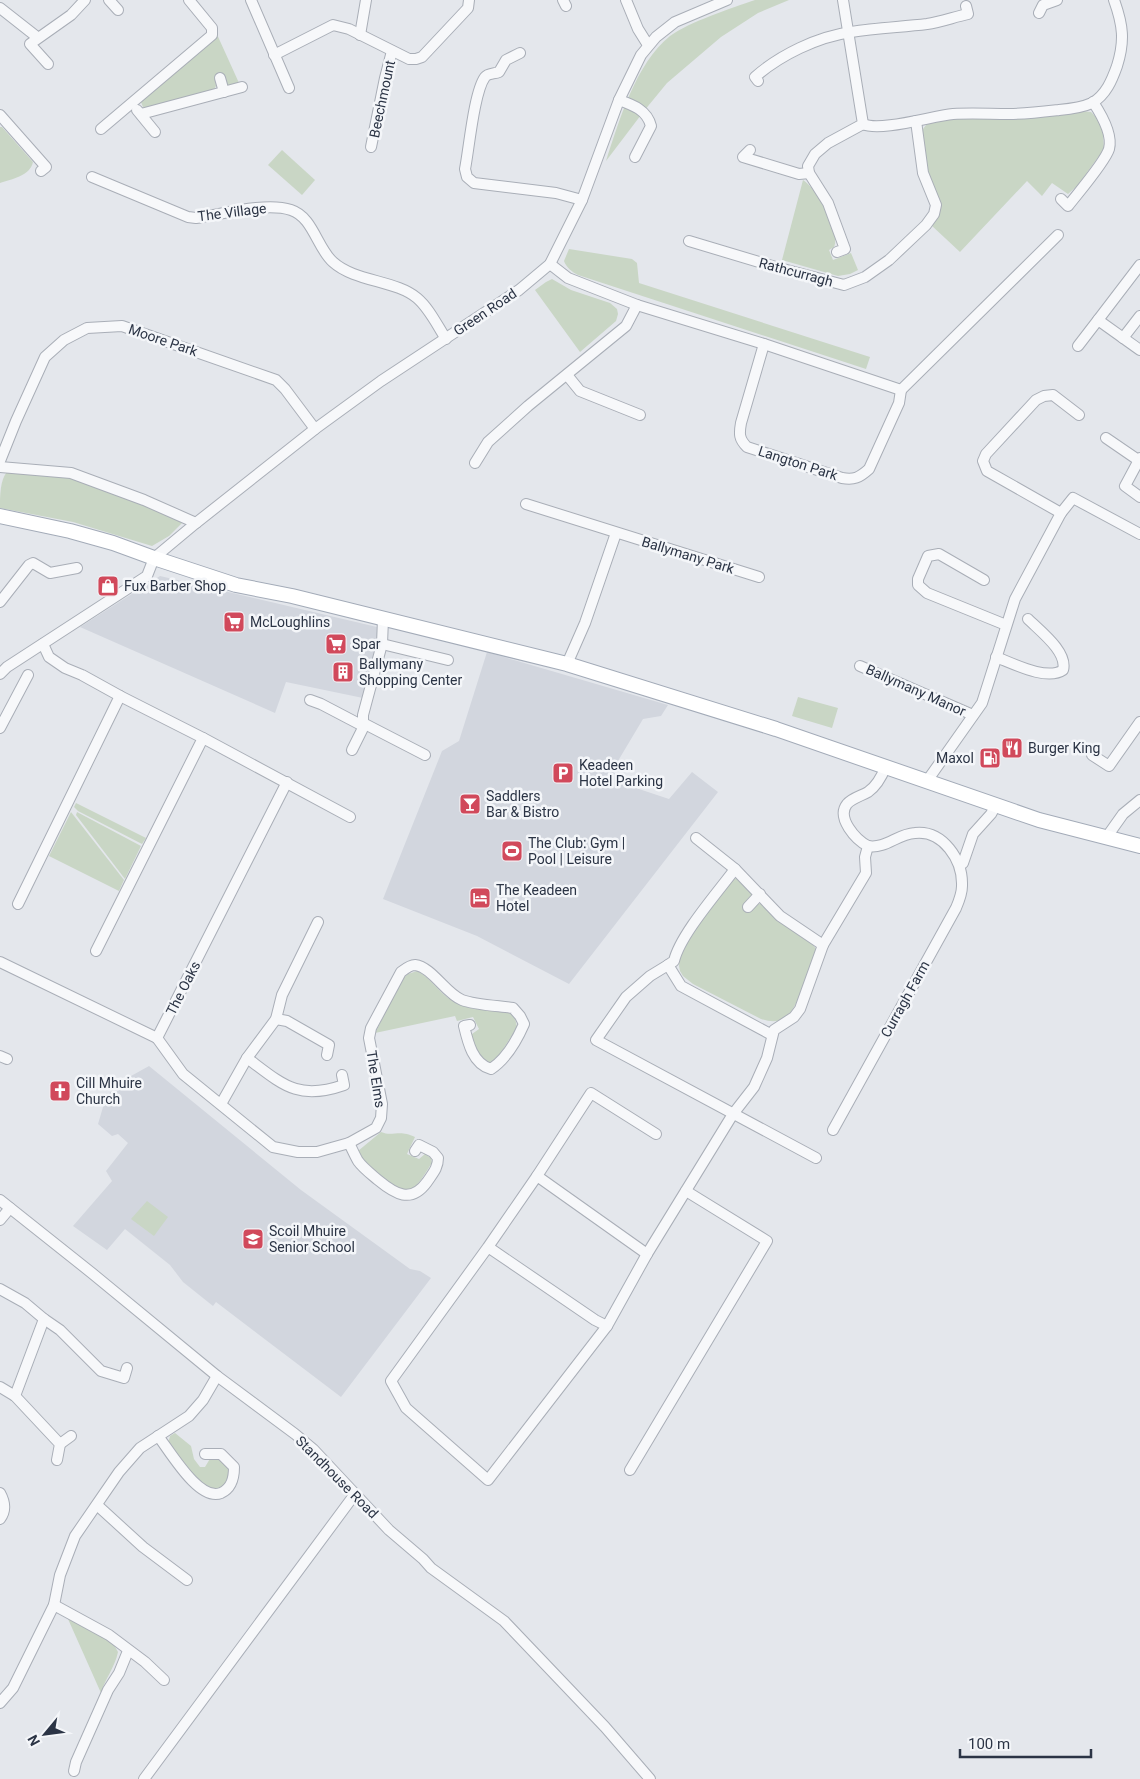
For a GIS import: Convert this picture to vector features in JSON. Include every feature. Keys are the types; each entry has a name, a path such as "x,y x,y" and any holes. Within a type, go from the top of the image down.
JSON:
{"main road":[{"path":"0,516 96,538 236,585 292,596 568,664 776,729 1039,820 1140,846"}],"street":[{"path":"48,64 30,44 37,37 71,15 85,0"},
{"path":"109,0 118,10"},
{"path":"101,129 212,35 212,28 188,0"},
{"path":"250,0 289,88"},
{"path":"360,35 366,0"},
{"name":"Beechmount","path":"274,55 333,25 349,29 409,59 416,59 422,57 468,8 469,0"},
{"path":"626,0 638,28 648,45"},
{"name":"Green Road","path":"154,558 315,429 381,382 519,290 550,264 582,200 619,100 636,64 648,45 675,22 727,0"},
{"path":"842,0 849,32 863,124"},
{"path":"1039,13 1043,5 1057,0"},
{"path":"837,252 845,250 835,220 828,204 809,173 808,166 815,154 828,143 863,124 882,126 944,115 969,113 1010,114 1045,112 1080,108 1093,102 1111,82 1120,56 1123,36 1120,17 1114,0"},
{"path":"0,8 37,37"},
{"path":"758,81 754,77 766,67 800,48 849,32 928,24 968,13"},
{"name":"Beechmount","path":"369,142 392,51"},
{"path":"520,53 506,60 499,72 488,74 484,77 477,95 466,169 468,180 474,183 556,193 582,200"},
{"path":"220,78 224,92"},
{"path":"141,114 242,87"},
{"path":"619,100 635,106 650,121 651,126 635,157"},
{"path":"1061,199 1068,206 1110,147 1108,128 1093,102"},
{"path":"132,103 155,132"},
{"path":"0,115 46,170"},
{"name":"Rathcurragh","path":"689,241 844,285 865,277 889,260 926,225 934,214 936,205 922,173 916,121"},
{"path":"750,150 743,157 799,174 809,173"},
{"name":"The Village","path":"92,177 188,217 196,218 267,207 281,207 294,211 306,220 334,263 356,275 406,291 417,298 446,339"},
{"name":"Langton Park","path":"764,344 739,435 742,442 747,447 842,478 854,480 862,476 869,469 899,402 901,390 1058,235"},
{"path":"550,264 568,278 637,305 764,344 901,390"},
{"path":"1078,346 1140,265"},
{"path":"475,463 488,442 528,406 626,326 637,305"},
{"path":"1124,338 1140,316"},
{"path":"1098,320 1140,350"},
{"name":"Moore Park","path":"0,461 45,357 64,340 87,328 122,326 276,380 315,429"},
{"path":"568,375 580,391 640,416"},
{"path":"1061,513 987,471 982,461 986,454 1036,400 1044,396 1053,395 1079,415"},
{"path":"1106,438 1139,459 1125,486 1140,497"},
{"path":"0,467 70,472 144,500 196,523"},
{"name":"Ballymany Manor","path":"927,781 982,703 1015,600 1061,513 1073,498 1140,534"},
{"name":"Ballymany Park","path":"526,504 759,576"},
{"path":"568,664 585,623 616,533"},
{"path":"984,580 939,554 928,556 918,579 918,585 927,592 1006,625"},
{"path":"2,668 43,644 147,576 154,558"},
{"path":"0,602 29,564 33,563 50,573 77,568"},
{"path":"352,750 363,725 363,715 382,644 383,619"},
{"path":"996,657 1046,675 1058,674 1063,670 1065,664 1060,652 1028,619"},
{"path":"43,644 49,657 65,668 203,738 350,817"},
{"path":"382,644 448,660"},
{"name":"Ballymany Manor","path":"860,666 973,715"},
{"path":"0,728 28,675"},
{"path":"18,904 120,696"},
{"path":"310,700 425,755"},
{"path":"1092,755 1109,766 1140,722"},
{"path":"96,951 203,738"},
{"path":"886,766 876,785 870,791 850,801 845,806 846,823 862,843 874,847 885,845 900,836 926,832 943,843 954,854 960,865"},
{"name":"The Oaks","path":"157,1038 287,782"},
{"path":"1106,838 1123,814 1140,800"},
{"name":"Curragh Farm","path":"833,1130 956,908 962,886 960,865 963,863 974,834 996,805"},
{"path":"696,838 734,869 780,916 823,945"},
{"path":"656,1134 590,1094 488,1247 391,1381 406,1408 488,1480 606,1326 647,1254 733,1114 754,1087 768,1058 774,1030 794,1017 800,1008 810,976 823,945 866,873 865,857 868,846"},
{"path":"734,869 699,916 676,952 674,961 650,976 626,997 596,1040 816,1158"},
{"path":"748,907 760,894"},
{"path":"221,1104 247,1058 276,1019 282,995 318,922"},
{"path":"0,962 157,1038"},
{"name":"The Elms","path":"157,1038 183,1074 273,1147 298,1152 317,1152 349,1143 376,1128 381,1118 382,1104 369,1038 371,1028 401,972 416,965 425,969 452,994 463,1000 513,1008 524,1024 500,1063 491,1069 477,1060 469,1047 464,1026 470,1025"},
{"path":"668,965 681,986 772,1035"},
{"path":"276,1019 287,1021 329,1045 327,1055"},
{"path":"247,1058 283,1084 298,1091 330,1090 344,1085 342,1075"},
{"path":"349,1143 358,1162 369,1173 388,1189 402,1195 411,1195 422,1188 438,1166 438,1158 433,1152 419,1144 415,1151"},
{"path":"537,1176 647,1254"},
{"path":"630,1470 767,1241 686,1190"},
{"name":"Standhouse Road","path":"0,1200 94,1274 217,1376 296,1434 313,1449 389,1530 431,1568 504,1621 605,1726 650,1779"},
{"path":"0,1220 10,1208"},
{"path":"488,1247 606,1326"},
{"path":"0,1288 25,1303 60,1330 101,1371 124,1378 127,1368"},
{"path":"15,1396 44,1319"},
{"path":"0,1702 13,1688 54,1605 60,1575 75,1536 119,1472 140,1448 188,1416 203,1400 217,1376"},
{"path":"0,1387 15,1396 60,1444"},
{"path":"57,1460 60,1444 71,1436"},
{"path":"158,1436 200,1489 209,1494 216,1495 227,1490 231,1483 234,1467 221,1454 205,1454"},
{"path":"0,1493 5,1506 0,1519"},
{"path":"144,1779 356,1494"},
{"path":"97,1505 143,1548 187,1580"},
{"path":"54,1605 109,1635 164,1680"},
{"path":"74,1771 76,1762 108,1690 119,1673 128,1651"}],"shaded area":[{"path":"160,576 377,627 383,635 363,698 286,682 275,713 80,627"},
{"path":"487,652 668,705 661,716 643,719 612,771 631,783 633,787 669,799 692,772 718,792 569,984 477,936 383,899 442,751 459,741"},
{"name":"Scoil Mhuire Senior School","path":"149,1066 301,1190 410,1269 420,1271 431,1278 341,1397 216,1302 213,1306 183,1282 170,1265 125,1229 107,1250 73,1226 112,1181 106,1171 128,1143 118,1134 112,1136 98,1124 106,1097 114,1088"}],"green space":[{"path":"755,0 789,0 758,13 721,37 667,83 606,161 630,94 647,61 658,47 670,36 688,26"},
{"path":"215,30 239,83 228,85 222,77 215,79 216,86 213,91 147,108 143,107 141,102 145,98 211,42"},
{"path":"1081,111 1091,112 1098,119 1103,132 1104,149 1078,185 1068,194 1052,183 1042,196 1027,181 960,252 931,225 935,221 922,131 926,125 946,119 1023,118"},
{"path":"0,127 33,162 24,174 0,183"},
{"path":"282,150 315,180 302,195 268,165"},
{"path":"803,180 821,201 831,222 835,240 834,247 829,250 833,260 851,253 858,270 850,274 838,276 782,260"},
{"path":"569,249 632,259 637,263 639,283 870,357 866,369 578,275 564,261"},
{"path":"552,279 571,290 610,303 617,309 616,321 580,352 535,290"},
{"path":"7,472 46,474 70,478 177,516 182,523 169,536 152,546 73,522 0,508 0,493"},
{"path":"798,697 838,708 832,728 792,716"},
{"path":"76,803 146,838 142,844 78,811 74,807"},
{"path":"71,812 124,880 119,891 49,856"},
{"path":"77,812 141,846 125,879 76,815"},
{"path":"739,878 752,892 750,910 758,904 763,904 778,919 817,950 795,1006 785,1018 779,1021 761,1019 693,984 680,971 680,954 704,917 733,879"},
{"path":"417,971 423,974 448,998 459,1004 466,1007 510,1013 515,1018 517,1027 496,1061 486,1062 481,1059 475,1050 472,1034 479,1029 473,1017 457,1021 455,1016 375,1033 403,978"},
{"path":"381,1132 389,1134 400,1133 415,1137 407,1154 419,1159 425,1154 431,1158 432,1163 413,1188 404,1190 391,1185 371,1170 362,1159 358,1151"},
{"path":"147,1201 168,1217 154,1236 131,1219"},
{"path":"175,1433 191,1446 194,1459 200,1467 205,1467 211,1457 226,1465 229,1476 222,1487 205,1490 168,1444 170,1436"},
{"path":"68,1619 113,1643 118,1652 101,1693"}],"place":[{"name":"Fux Barber Shop","path":"108,586"},
{"name":"McLoughlins","path":"234,622"},
{"name":"Spar","path":"336,644"},
{"name":"Ballymany Shopping Center","path":"343,672"},
{"name":"Burger King","path":"1012,748"},
{"name":"Maxol","path":"990,758"},
{"name":"Keadeen Hotel Parking","path":"563,773"},
{"name":"Saddlers Bar & Bistro","path":"470,804"},
{"name":"The Club: Gym | Pool | Leisure","path":"512,851"},
{"name":"The Keadeen Hotel","path":"480,898"},
{"name":"Cill Mhuire Church","path":"60,1091"},
{"name":"Scoil Mhuire Senior School","path":"253,1239"}]}
